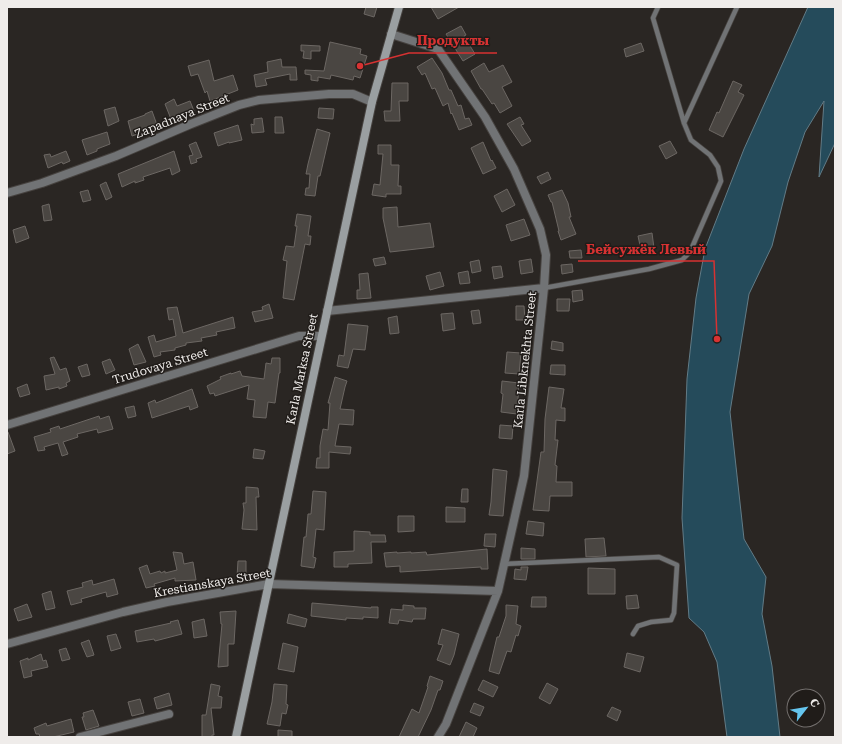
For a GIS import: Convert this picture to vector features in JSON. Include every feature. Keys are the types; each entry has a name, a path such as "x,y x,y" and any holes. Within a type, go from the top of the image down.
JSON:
{"main road":[{"name":"Karla Marksa Street","path":"236,737 372,102 399,7"}],"street":[{"name":"Karla Libknekhta Street","path":"391,34 438,48 485,117 514,169 540,229 546,255 544,288 524,476 498,591 446,724 438,737"},
{"name":"Zapadnaya Street","path":"7,193 42,183 116,156 239,105 259,100 329,94 353,94 372,102"},
{"path":"327,311 544,288"},
{"name":"Trudovaya Street","path":"7,425 299,336 321,336"},
{"name":"Krestianskaya Street","path":"7,644 123,612 167,602 269,584 498,591"},
{"path":"80,737 106,734 169,714"}],"lane":[{"path":"544,288 649,269 682,260 690,252 721,181 718,167 710,155 691,140 684,123 653,18 658,7"},
{"path":"684,123 737,7"},
{"path":"504,564 659,557 677,565 674,613 671,620 651,622 638,626 633,634"}],"water":[{"path":"808,7 835,7 835,143 819,177 824,101 805,132 788,182 772,246 749,294 730,412 744,539 766,577 762,614 772,666 780,737 727,737 717,662 704,632 689,618 682,518 687,379 696,298 705,249 744,149"}],"building":[{"path":"366,7 377,7 374,17 364,14"},
{"path":"431,7 459,7 438,19"},
{"path":"461,26 466,35 464,36 475,54 463,61 446,34"},
{"path":"330,42 361,49 360,54 367,56 360,78 354,76 353,80 331,75 330,79 318,77 318,81 311,80 311,75 305,74 305,70 324,71"},
{"path":"641,43 644,51 626,57 624,49"},
{"path":"301,45 320,46 320,51 311,51 311,59 303,58 304,51 301,51"},
{"path":"432,58 442,73 458,106 461,105 465,119 469,118 472,125 459,130 452,113 451,114 448,103 443,106 435,88 432,89 425,73 422,75 417,67"},
{"path":"281,59 282,67 296,67 297,80 290,80 290,74 265,79 267,85 256,87 254,75 268,72 267,62"},
{"path":"209,60 214,81 233,75 238,90 210,101 207,91 205,93 198,74 191,76 188,66"},
{"path":"484,63 489,72 503,65 512,82 502,87 512,106 500,113 494,103 492,104 481,89 471,71"},
{"path":"733,81 742,85 738,92 744,95 723,137 709,130 717,112 719,113"},
{"path":"392,83 408,83 408,101 399,101 400,121 385,121 384,111 391,111"},
{"path":"174,99 177,106 190,101 194,111 171,119 165,104"},
{"path":"115,107 119,121 108,126 104,110"},
{"path":"319,108 334,109 333,119 318,118"},
{"path":"152,111 157,125 140,131 141,133 132,136 128,121"},
{"path":"275,117 282,117 284,133 275,133"},
{"path":"520,117 524,124 521,125 531,141 522,146 507,124"},
{"path":"262,118 264,132 252,133 251,124 254,125 254,119"},
{"path":"238,125 242,140 229,142 218,146 214,133"},
{"path":"317,129 330,133 320,176 318,176 315,196 305,195 306,188 309,188 310,174 306,174"},
{"path":"107,132 110,144 87,155 82,140"},
{"path":"670,141 677,153 666,159 659,146"},
{"path":"196,142 202,157 196,159 197,162 191,164 189,156 193,155 189,145"},
{"path":"483,142 491,161 492,160 496,168 483,174 471,148"},
{"path":"378,145 391,145 391,165 399,165 398,186 401,186 401,194 386,194 386,197 372,195 374,184 380,185 383,154 378,154"},
{"path":"66,151 70,161 63,164 62,162 48,168 44,155 50,154 51,157"},
{"path":"174,151 180,171 172,175 170,168 143,177 144,180 135,183 135,181 122,187 118,174"},
{"path":"548,172 551,179 541,184 537,177"},
{"path":"106,182 112,197 106,200 100,185"},
{"path":"507,189 515,205 502,212 494,196"},
{"path":"88,190 91,200 83,202 80,192"},
{"path":"562,190 568,203 571,217 569,217 576,234 561,240 552,202 548,195"},
{"path":"49,204 52,220 44,221 42,206"},
{"path":"397,207 398,227 430,223 434,247 390,252 383,218 383,208"},
{"path":"297,214 311,216 308,236 311,236 310,245 305,244 294,300 283,298 287,261 283,260 286,246 294,247"},
{"path":"524,219 530,235 511,241 506,225"},
{"path":"25,226 29,238 16,243 13,230"},
{"path":"652,233 654,248 641,250 638,236"},
{"path":"581,250 582,258 570,258 569,251"},
{"path":"384,257 386,264 375,266 373,259"},
{"path":"531,259 533,272 521,274 519,261"},
{"path":"479,260 481,271 472,273 470,262"},
{"path":"572,264 573,272 562,274 561,265"},
{"path":"501,266 503,277 494,279 492,267"},
{"path":"468,271 470,283 460,284 458,273"},
{"path":"440,272 444,286 430,290 426,276"},
{"path":"368,273 371,298 357,299 357,290 360,290 359,274"},
{"path":"582,290 583,300 573,302 572,291"},
{"path":"557,299 570,299 569,311 557,311"},
{"path":"269,304 273,318 255,322 252,312 263,310 262,307"},
{"path":"516,306 524,306 525,320 516,320"},
{"path":"177,307 183,333 233,317 235,328 216,332 217,335 201,338 202,341 186,343 186,345 175,348 175,350 160,352 161,355 154,357 148,337 154,335 156,342 176,336 173,319 169,320 167,308"},
{"path":"479,310 481,323 473,324 471,311"},
{"path":"453,313 455,329 443,331 441,314"},
{"path":"397,316 399,333 390,334 388,318"},
{"path":"348,324 368,326 365,350 353,349 348,368 337,366 339,355 344,356"},
{"path":"552,341 563,343 563,351 551,349"},
{"path":"138,344 146,362 134,365 129,349"},
{"path":"507,352 521,353 519,374 505,373"},
{"path":"54,357 60,370 66,368 70,381 66,383 67,386 59,389 59,387 46,390 44,376 55,374 50,358"},
{"path":"272,358 280,358 280,373 275,403 268,402 266,418 253,417 255,400 247,399 249,385 215,396 214,393 210,394 207,386 221,379 220,377 231,373 240,371 242,376 264,379 266,363 271,364"},
{"path":"110,359 115,370 106,374 102,362"},
{"path":"87,364 90,375 82,377 78,367"},
{"path":"551,365 565,365 565,375 550,374"},
{"path":"335,377 347,381 340,409 354,410 353,425 339,424 335,446 351,447 350,454 329,452 329,468 316,468 317,458 320,458 320,446 323,429 328,430 330,403 328,403"},
{"path":"502,381 519,383 517,414 501,412 503,394 501,393"},
{"path":"27,384 30,394 20,397 17,388"},
{"path":"549,387 564,389 561,408 565,408 565,421 556,420 555,440 558,440 555,465 557,466 556,482 572,482 572,496 550,496 549,511 533,510 541,452 544,452 545,419"},
{"path":"192,389 198,407 190,410 189,406 152,418 148,403 155,400 156,403"},
{"path":"134,406 136,416 128,418 125,408"},
{"path":"99,416 100,419 109,416 113,429 98,433 97,429 77,434 78,437 63,442 68,454 62,456 58,443 44,447 45,450 38,451 34,437 51,432 50,429 59,426 60,429"},
{"path":"500,425 513,426 512,439 499,438"},
{"path":"7,432 15,451 7,454"},
{"path":"254,449 265,451 263,459 253,458"},
{"path":"493,469 507,471 503,516 489,515"},
{"path":"246,487 258,488 259,497 256,497 257,530 242,529 244,510 243,503 246,503"},
{"path":"462,489 468,489 468,502 461,502"},
{"path":"313,491 326,492 324,530 316,529 313,557 316,558 314,568 301,566 308,514 311,514"},
{"path":"446,507 465,508 465,522 446,522"},
{"path":"398,516 414,516 414,531 398,532"},
{"path":"528,521 544,523 543,536 526,534"},
{"path":"354,531 370,532 370,535 385,535 386,542 371,542 372,563 348,564 348,567 334,567 334,552 354,551"},
{"path":"485,534 496,534 495,547 484,546"},
{"path":"604,538 606,556 586,557 585,539"},
{"path":"521,548 535,549 535,559 521,559"},
{"path":"487,549 488,569 481,569 481,567 400,572 400,566 386,567 384,553 426,552 427,555"},
{"path":"173,552 182,553 184,564 193,562 196,580 175,581 175,578 146,588 139,568 147,565 150,574 160,571 161,573 165,571 165,573 177,570"},
{"path":"238,561 246,561 246,577 237,577"},
{"path":"521,567 528,567 526,580 514,579 515,569 521,570"},
{"path":"588,568 615,569 615,594 588,594"},
{"path":"114,579 118,594 107,597 106,592 81,599 82,602 71,605 67,591 83,587 82,583 92,580 93,585"},
{"path":"51,591 55,608 46,610 42,594"},
{"path":"637,595 639,608 627,609 626,596"},
{"path":"532,597 546,597 546,607 531,607"},
{"path":"312,603 371,608 378,607 378,618 346,618 346,620 311,616"},
{"path":"27,604 32,617 18,621 14,609"},
{"path":"403,605 414,606 414,608 426,608 425,619 413,619 412,622 399,620 398,624 389,623 391,609 403,610"},
{"path":"506,605 518,606 516,624 521,626 518,636 516,635 511,652 507,651 499,674 489,671 497,637 499,637 506,616"},
{"path":"236,611 234,644 228,644 228,666 218,667 222,624 220,612"},
{"path":"289,614 307,619 305,627 287,623"},
{"path":"204,619 207,636 194,638 192,622"},
{"path":"178,620 182,634 155,641 154,639 137,642 135,631"},
{"path":"442,629 459,634 450,665 437,660 443,645 438,644"},
{"path":"116,634 121,648 111,651 107,636"},
{"path":"89,640 94,655 87,657 81,643"},
{"path":"283,643 298,647 294,672 278,669"},
{"path":"66,648 70,659 62,661 59,650"},
{"path":"627,653 644,657 640,672 624,667"},
{"path":"41,654 43,661 46,660 48,667 31,671 32,676 24,678 20,661 28,658 28,660"},
{"path":"430,676 443,681 418,737 399,737 412,709 419,713 428,687"},
{"path":"483,680 498,687 493,697 478,690"},
{"path":"547,683 558,689 550,704 539,698"},
{"path":"211,684 220,686 218,696 222,697 221,708 211,708 214,735 212,735 212,737 202,737 202,715 206,715"},
{"path":"274,684 287,685 286,704 288,705 286,714 282,713 280,726 267,724"},
{"path":"169,693 172,705 157,709 154,698"},
{"path":"140,699 144,713 132,716 128,702"},
{"path":"474,703 484,707 480,716 470,712"},
{"path":"612,707 621,711 617,721 607,716"},
{"path":"93,710 99,726 86,730 82,717 84,717 83,713"},
{"path":"71,719 74,732 53,737 40,737 39,734 36,734 34,728 46,723 47,726"},
{"path":"466,722 477,728 473,737 459,737"},
{"path":"278,730 292,731 292,737 278,737"}],"place":[{"name":"Продукты","path":"360,66"},
{"name":"Бейсужёк Левый","path":"717,339"}]}
